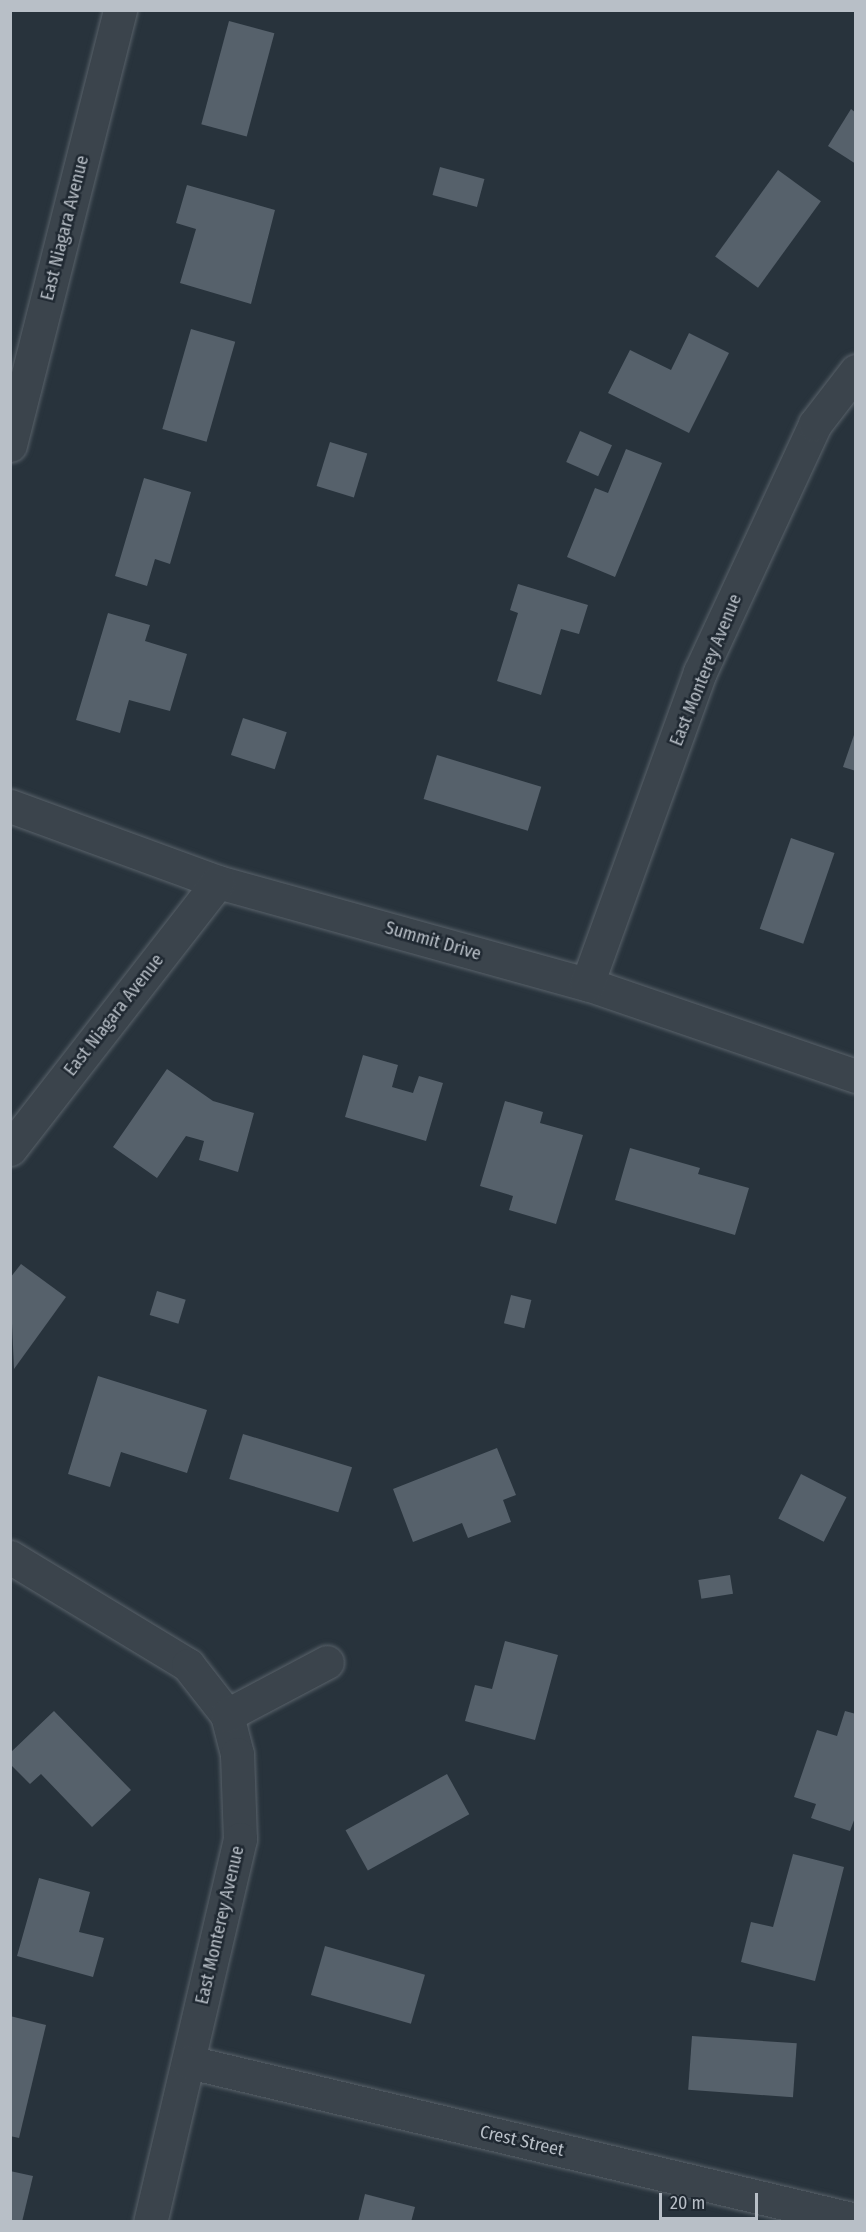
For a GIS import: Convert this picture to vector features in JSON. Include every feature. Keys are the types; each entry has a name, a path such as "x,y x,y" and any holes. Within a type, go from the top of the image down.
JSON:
{"street":[{"name":"East Niagara Avenue","path":"10,445 120,10"},
{"name":"East Monterey Avenue","path":"587,984 700,672 815,424 855,371"},
{"name":"Summit Drive","path":"10,806 218,882 587,984 855,1076"},
{"name":"East Niagara Avenue","path":"10,1149 218,882"},
{"name":"East Monterey Avenue","path":"10,1557 188,1665 227,1715 237,1754 240,1839 150,2222"},
{"path":"227,1715 327,1662"},
{"name":"Crest Street","path":"189,2062 855,2220"}],"building":[{"path":"229,21 274,33 247,137 201,124"},
{"path":"851,109 856,113 856,164 828,146"},
{"path":"440,167 484,179 477,207 432,195"},
{"path":"778,170 821,201 758,288 715,257"},
{"path":"187,185 275,210 251,304 180,283 196,229 176,223"},
{"path":"191,329 235,342 207,442 162,429"},
{"path":"689,333 729,353 689,433 608,393 630,350 671,370"},
{"path":"580,431 612,445 598,476 566,462"},
{"path":"330,442 367,453 354,497 317,486"},
{"path":"626,449 662,463 615,577 567,557 595,488 608,493"},
{"path":"144,478 191,492 170,564 155,559 147,586 115,576"},
{"path":"518,584 588,605 579,634 561,629 541,695 497,681 518,613 510,610"},
{"path":"108,613 150,625 145,641 187,654 170,711 129,700 120,733 76,720"},
{"path":"243,718 287,732 275,769 231,755"},
{"path":"856,732 856,771 843,767"},
{"path":"437,755 541,787 528,831 424,799"},
{"path":"791,838 834,853 803,944 760,929"},
{"path":"363,1055 398,1065 392,1087 413,1093 419,1076 443,1083 426,1141 345,1117"},
{"path":"167,1069 213,1101 254,1113 238,1172 199,1160 204,1141 186,1136 157,1178 113,1147"},
{"path":"505,1101 543,1112 540,1123 583,1135 556,1224 509,1210 513,1196 480,1186"},
{"path":"630,1148 700,1168 698,1174 749,1188 735,1235 615,1200"},
{"path":"21,1264 66,1297 14,1369 10,1278"},
{"path":"157,1291 186,1300 178,1324 150,1315"},
{"path":"511,1295 531,1300 524,1328 504,1323"},
{"path":"98,1376 207,1410 187,1473 121,1452 110,1487 68,1474"},
{"path":"243,1434 352,1467 338,1512 229,1479"},
{"path":"497,1448 516,1495 503,1500 511,1522 468,1538 462,1523 413,1542 393,1489"},
{"path":"801,1474 846,1497 824,1542 778,1519"},
{"path":"730,1575 733,1594 701,1599 698,1580"},
{"path":"505,1641 558,1655 535,1740 465,1721 475,1685 492,1689"},
{"path":"54,1711 131,1790 92,1827 41,1774 30,1784 10,1764 10,1753"},
{"path":"845,1711 856,1714 856,1815 850,1831 811,1818 816,1804 794,1797 817,1730 837,1736"},
{"path":"447,1774 469,1814 368,1870 346,1830"},
{"path":"793,1854 844,1867 815,1981 741,1962 751,1922 773,1927"},
{"path":"39,1878 90,1892 79,1932 104,1938 93,1977 17,1956"},
{"path":"325,1946 425,1975 411,2024 311,1995"},
{"path":"10,2016 46,2025 19,2138 10,2136"},
{"path":"692,2036 797,2043 793,2097 688,2090"},
{"path":"10,2171 33,2176 22,2222 10,2222"},
{"path":"365,2194 415,2207 411,2222 358,2222"}]}
